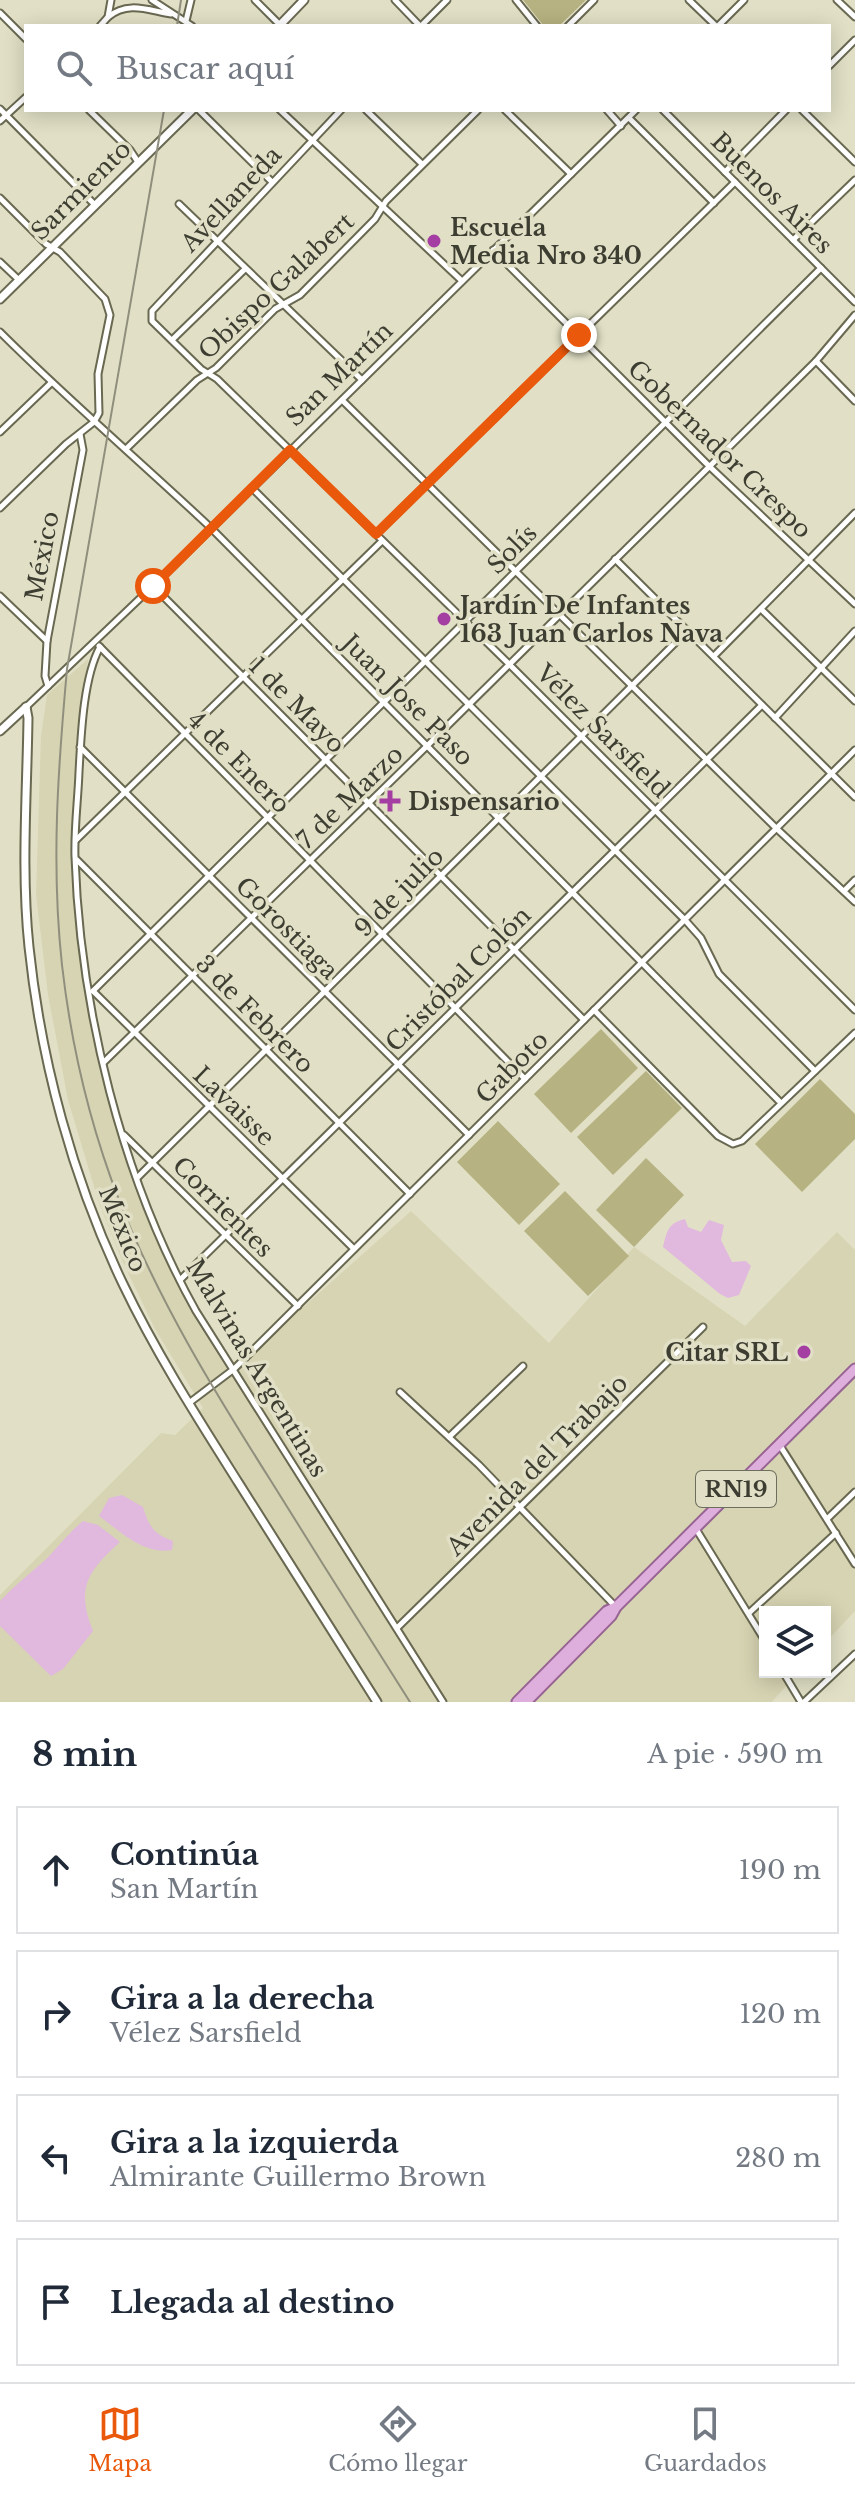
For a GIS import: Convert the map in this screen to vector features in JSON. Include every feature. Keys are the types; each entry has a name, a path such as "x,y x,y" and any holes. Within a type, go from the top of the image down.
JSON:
{"main road":[{"name":"RN19","path":"526,1702 616,1607 855,1369"},
{"name":"RN19","path":"517,1702 607,1611 616,1607"}],"street":[{"path":"108,17 111,0"},
{"path":"152,0 190,24"},
{"path":"186,21 191,0"},
{"path":"255,0 278,24"},
{"path":"282,24 304,0"},
{"path":"395,0 419,24"},
{"path":"423,24 447,0"},
{"path":"516,0 535,24"},
{"path":"570,24 594,0"},
{"path":"689,0 715,24"},
{"path":"719,24 744,0"},
{"path":"837,0 855,17"},
{"path":"102,24 118,9 128,7 171,14"},
{"path":"0,13 24,37"},
{"path":"831,64 855,40"},
{"path":"0,121 24,99"},
{"path":"0,109 95,205"},
{"path":"91,112 138,162"},
{"name":"Sarmiento","path":"0,299 190,112"},
{"path":"201,112 272,182"},
{"path":"282,112 462,281"},
{"name":"Avellaneda","path":"151,315 339,112"},
{"path":"368,112 422,164"},
{"name":"Obispo Galabert","path":"127,448 275,309 300,295 375,219 386,201 476,112"},
{"path":"507,112 571,174"},
{"path":"609,112 621,126"},
{"name":"San Martín","path":"0,731 97,645 211,528 634,112"},
{"name":"Buenos Aires","path":"665,112 855,302"},
{"path":"725,172 784,112"},
{"path":"804,112 855,162"},
{"path":"629,118 714,203"},
{"path":"793,240 855,180"},
{"path":"376,534 735,182"},
{"path":"0,198 60,252 108,306 110,315 98,374 100,410 94,422 66,444 0,508"},
{"path":"179,204 244,270 284,304 362,380"},
{"name":"Gobernador Crespo","path":"493,250 709,466 855,604"},
{"path":"0,262 19,280"},
{"name":"Solís","path":"91,992 821,268"},
{"path":"172,340 244,270"},
{"name":"Vélez Sarsfield","path":"151,315 152,321 290,450 509,664 855,1010"},
{"name":"7 de Marzo","path":"103,1063 816,361 855,315"},
{"name":"Juan Jose Paso","path":"0,332 51,383 127,448 211,528 780,1102"},
{"path":"816,361 855,401"},
{"path":"0,432 51,383"},
{"path":"342,400 855,902"},
{"name":"México","path":"48,686 45,676 47,641 83,450 80,434"},
{"path":"252,488 685,920 701,938 719,974 815,1071"},
{"path":"714,656 855,513"},
{"path":"75,841 382,541"},
{"path":"615,559 855,797"},
{"name":"1 de Mayo","path":"153,586 584,1020"},
{"path":"0,596 47,641"},
{"path":"761,609 855,701"},
{"name":"9 de julio","path":"137,1178 687,631"},
{"path":"775,718 855,631"},
{"name":"4 de Enero","path":"97,645 525,1079"},
{"name":"Malvinas Argentinas","path":"97,645 80,747 75,859 103,1063 137,1178 180,1280 206,1327 443,1702"},
{"name":"Cristóbal Colón","path":"180,1280 762,705"},
{"name":"México","path":"26,707 27,917 43,1041 63,1123 89,1202 122,1283 189,1403 377,1702"},
{"name":"Gorostiaga","path":"80,747 469,1135"},
{"name":"Gaboto","path":"189,1403 234,1369 855,750"},
{"name":"3 de Febrero","path":"75,859 410,1194"},
{"path":"844,891 855,880"},
{"name":"Lavaisse","path":"91,992 354,1249"},
{"path":"594,1010 726,1143 733,1144 742,1141 855,1033"},
{"name":"Corrientes","path":"123,1134 298,1306"},
{"name":"Avenida del Trabajo","path":"397,1628 703,1327"},
{"path":"449,1437 523,1366"},
{"path":"400,1392 521,1508 616,1607"},
{"path":"779,1444 855,1564"},
{"path":"827,1520 855,1492"},
{"path":"696,1529 759,1630"},
{"path":"749,1613 836,1533"},
{"path":"787,1678 803,1702 855,1654"}],"shaded area":[{"path":"523,0 586,0 561,24 542,24"},
{"path":"88,659 75,761 72,864 76,922 95,1046 133,1184 156,1240 190,1310 233,1379 238,1375 234,1369 411,1211 549,1343 634,1247 745,1326 837,1232 855,1250 855,1611 831,1637 831,1606 759,1606 759,1678 793,1678 772,1702 0,1702 0,1595 161,1433 175,1435 203,1408 155,1329 121,1258 99,1203 68,1100 48,995 36,895 41,736 47,695"},
{"path":"601,1029 638,1068 571,1133 534,1094"},
{"path":"646,1071 682,1108 613,1175 577,1137"},
{"path":"820,1079 855,1114 855,1139 802,1192 755,1144"},
{"path":"498,1121 560,1184 519,1225 457,1162"},
{"path":"646,1158 684,1195 634,1247 596,1210"},
{"path":"565,1191 629,1256 588,1296 524,1231"},
{"path":"685,1219 688,1227 701,1232 709,1220 724,1225 721,1240 732,1262 746,1261 751,1266 739,1295 728,1298 720,1294 663,1247 669,1228"},
{"path":"122,1495 143,1507 153,1529 173,1541 172,1550 142,1546 99,1516 109,1498"},
{"path":"83,1521 98,1525 120,1542 99,1563 88,1582 85,1603 93,1631 63,1669 51,1676 0,1626 0,1601"}],"railway":[{"path":"177,24 181,0"},
{"path":"164,112 67,669 56,854 66,995 76,1054 99,1143 119,1200 151,1273 229,1413 410,1702"}],"place":[{"name":"Escuela Media Nro 340","path":"434,241"},
{"name":"Jardín De Infantes 163 Juan Carlos Nava","path":"444,619"},
{"name":"Dispensario","path":"390,801"},
{"name":"Citar SRL","path":"804,1352"}],"route":[{"path":"153,586 290,450 376,534 579,335"}]}
